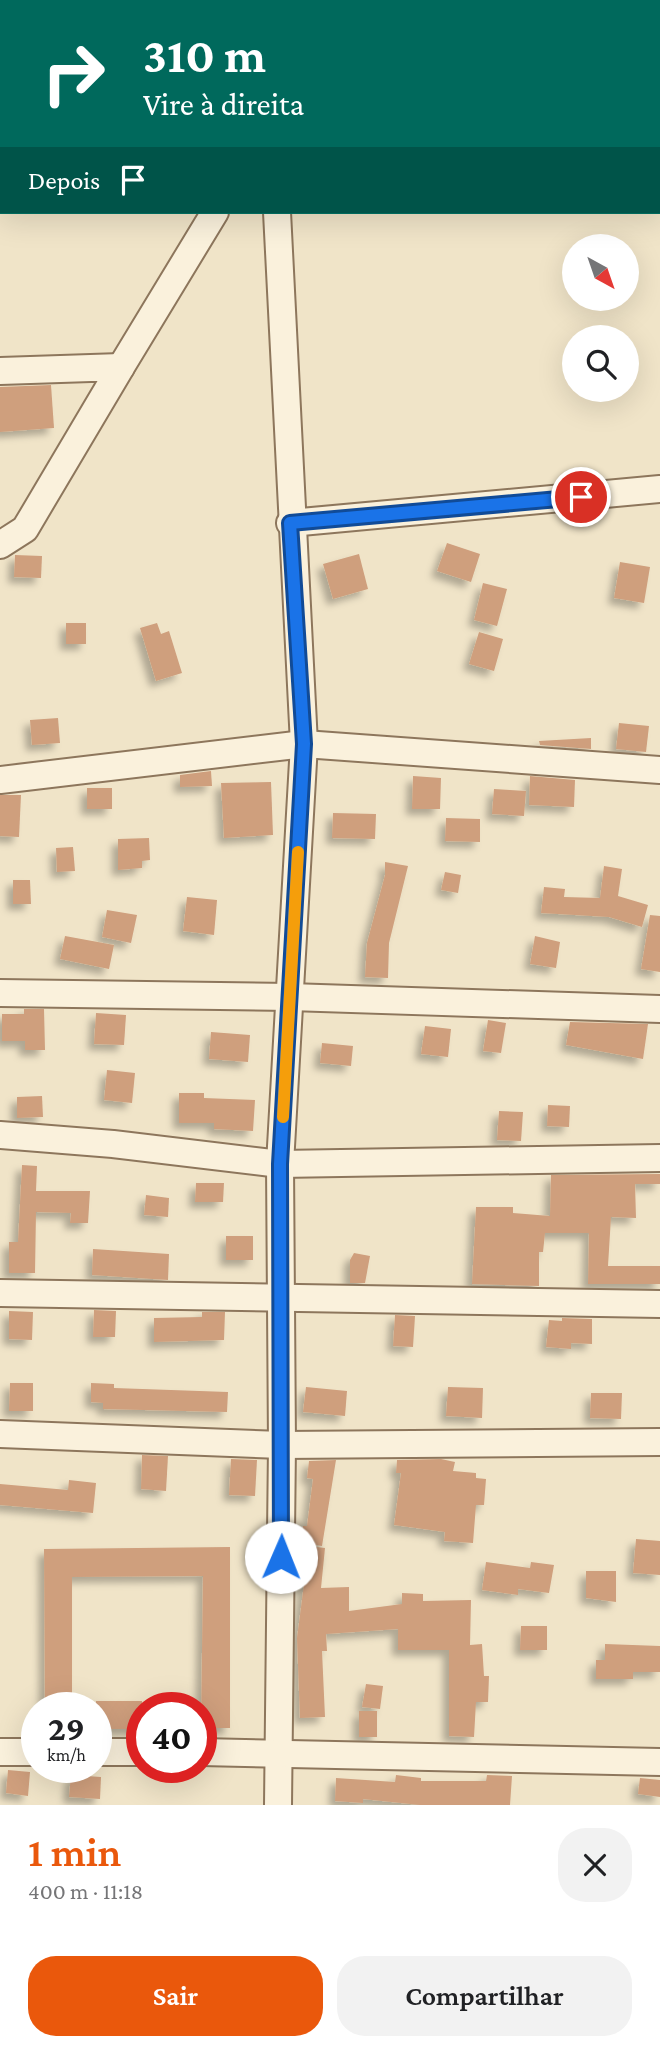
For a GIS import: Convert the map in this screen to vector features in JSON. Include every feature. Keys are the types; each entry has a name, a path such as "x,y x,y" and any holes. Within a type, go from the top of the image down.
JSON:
{"street":[{"path":"0,545 24,529 214,214"},
{"path":"277,214 290,523 304,744 280,1164 282,1445 278,1805"},
{"path":"0,371 121,367"},
{"path":"290,523 660,489"},
{"path":"0,780 304,744 660,770"},
{"path":"0,993 290,997 660,1009"},
{"path":"0,1135 113,1144 280,1164 660,1158"},
{"path":"0,1293 660,1304"},
{"path":"0,1434 282,1445 660,1442"},
{"path":"0,1752 21,1752"},
{"path":"217,1752 660,1762"}],"building":[{"path":"51,385 54,428 0,432 0,387"},
{"path":"447,543 480,554 471,582 437,571"},
{"path":"359,554 368,589 333,599 323,564"},
{"path":"15,555 42,556 41,578 14,577"},
{"path":"620,562 650,567 644,603 614,598"},
{"path":"483,583 507,589 497,626 474,620"},
{"path":"66,623 86,623 86,644 66,644"},
{"path":"157,623 161,634 169,631 182,673 156,681 140,628"},
{"path":"479,632 503,639 494,671 469,664"},
{"path":"58,718 60,743 32,745 30,720"},
{"path":"619,723 649,726 646,752 616,749"},
{"path":"591,738 591,749 540,745 539,741"},
{"path":"211,771 212,786 180,787 180,775"},
{"path":"413,776 441,778 440,809 412,809"},
{"path":"530,776 575,780 574,807 529,805"},
{"path":"271,782 273,835 224,838 221,783"},
{"path":"87,788 112,788 112,809 87,809"},
{"path":"494,789 526,791 524,816 492,814"},
{"path":"0,795 21,795 19,837 0,836"},
{"path":"333,813 376,814 375,839 332,838"},
{"path":"446,818 480,819 480,842 445,841"},
{"path":"149,838 150,860 142,861 142,868 118,870 118,839"},
{"path":"73,847 75,871 57,872 56,848"},
{"path":"385,862 408,866 389,943 388,978 365,977 367,943 385,875"},
{"path":"604,866 622,869 618,896 648,905 642,927 609,917 541,913 544,887 565,889 564,897 600,898"},
{"path":"445,872 461,875 458,893 441,890"},
{"path":"13,880 30,880 31,904 13,904"},
{"path":"187,897 217,900 214,935 183,931"},
{"path":"107,910 137,915 131,943 102,937"},
{"path":"650,915 660,916 660,972 641,969"},
{"path":"65,936 114,945 109,969 60,959"},
{"path":"535,936 560,942 556,968 530,964"},
{"path":"24,1009 44,1009 45,1050 25,1050 25,1041 2,1041 2,1014 24,1014"},
{"path":"96,1013 126,1015 124,1045 94,1044"},
{"path":"488,1020 506,1023 501,1053 483,1051"},
{"path":"570,1022 648,1024 643,1059 566,1045"},
{"path":"425,1026 451,1029 448,1057 421,1054"},
{"path":"211,1032 250,1035 248,1062 209,1059"},
{"path":"322,1043 353,1046 351,1066 320,1063"},
{"path":"107,1070 135,1073 132,1103 104,1100"},
{"path":"179,1093 204,1093 204,1098 255,1100 253,1131 214,1129 214,1123 179,1123"},
{"path":"42,1096 43,1117 17,1118 17,1097"},
{"path":"548,1105 570,1106 569,1127 547,1126"},
{"path":"499,1111 523,1112 521,1141 497,1140"},
{"path":"22,1165 37,1166 36,1191 90,1191 88,1223 70,1223 71,1213 36,1212 35,1273 9,1273 9,1242 18,1242"},
{"path":"660,1174 660,1184 635,1184 636,1218 611,1217 608,1266 660,1266 660,1284 588,1284 589,1233 545,1233 543,1252 539,1252 539,1286 472,1284 476,1207 513,1207 513,1213 550,1216 551,1175"},
{"path":"196,1183 224,1183 223,1202 195,1202"},
{"path":"146,1195 169,1198 168,1217 144,1215"},
{"path":"226,1236 253,1236 253,1260 226,1260"},
{"path":"93,1249 169,1254 168,1280 92,1275"},
{"path":"354,1253 370,1256 365,1283 350,1283 350,1260"},
{"path":"94,1310 116,1311 115,1337 93,1337"},
{"path":"9,1311 33,1312 32,1340 9,1339"},
{"path":"202,1312 225,1312 224,1340 154,1342 154,1318 202,1317"},
{"path":"395,1315 415,1316 413,1347 393,1346"},
{"path":"562,1318 592,1319 592,1344 571,1343 571,1349 546,1347 549,1320 562,1321"},
{"path":"10,1383 33,1383 33,1411 9,1411"},
{"path":"91,1383 114,1384 114,1388 228,1392 227,1412 103,1409 103,1403 91,1402"},
{"path":"306,1387 347,1391 345,1416 303,1412"},
{"path":"448,1387 483,1388 482,1418 446,1416"},
{"path":"591,1393 622,1393 621,1419 590,1418"},
{"path":"142,1455 168,1456 166,1491 141,1489"},
{"path":"231,1459 257,1460 255,1496 229,1495"},
{"path":"441,1459 455,1462 453,1471 476,1473 476,1478 486,1479 484,1505 476,1505 473,1543 444,1541 445,1532 394,1525 401,1473 396,1473 397,1460"},
{"path":"336,1460 322,1546 301,1543 303,1526 307,1526 313,1479 307,1478 309,1461"},
{"path":"69,1480 96,1483 93,1513 0,1505 0,1484 68,1490"},
{"path":"636,1539 660,1541 660,1575 633,1573"},
{"path":"309,1546 325,1548 321,1588 349,1587 349,1611 402,1604 402,1593 423,1594 423,1601 471,1600 470,1645 482,1644 484,1676 489,1676 488,1702 476,1702 474,1737 449,1736 449,1650 398,1650 398,1629 326,1634 327,1651 322,1651 325,1717 300,1718 297,1638"},
{"path":"230,1547 230,1728 217,1728 217,1692 201,1692 203,1576 72,1577 72,1692 45,1692 44,1549"},
{"path":"486,1562 530,1568 531,1562 554,1565 549,1593 518,1589 518,1595 482,1590"},
{"path":"586,1571 616,1571 616,1602 586,1598"},
{"path":"521,1626 547,1626 547,1650 520,1650"},
{"path":"605,1644 660,1646 660,1672 633,1672 633,1679 596,1679 596,1660 605,1660"},
{"path":"366,1684 383,1686 380,1709 362,1707"},
{"path":"112,1701 126,1701 126,1729 112,1729"},
{"path":"359,1711 377,1711 377,1737 359,1737"},
{"path":"8,1770 21,1771 21,1783 29,1783 28,1796 6,1793"},
{"path":"396,1775 421,1778 421,1781 486,1781 487,1775 512,1776 510,1805 420,1805 363,1799 363,1803 335,1801 336,1778 395,1782"},
{"path":"640,1778 660,1780 660,1797 638,1794"},
{"path":"70,1783 101,1783 100,1799 69,1797"}],"slow traffic":[{"path":"283,1117 298,852"}],"route":[{"path":"281,1557 280,1164 304,744 290,523 581,497"}]}
